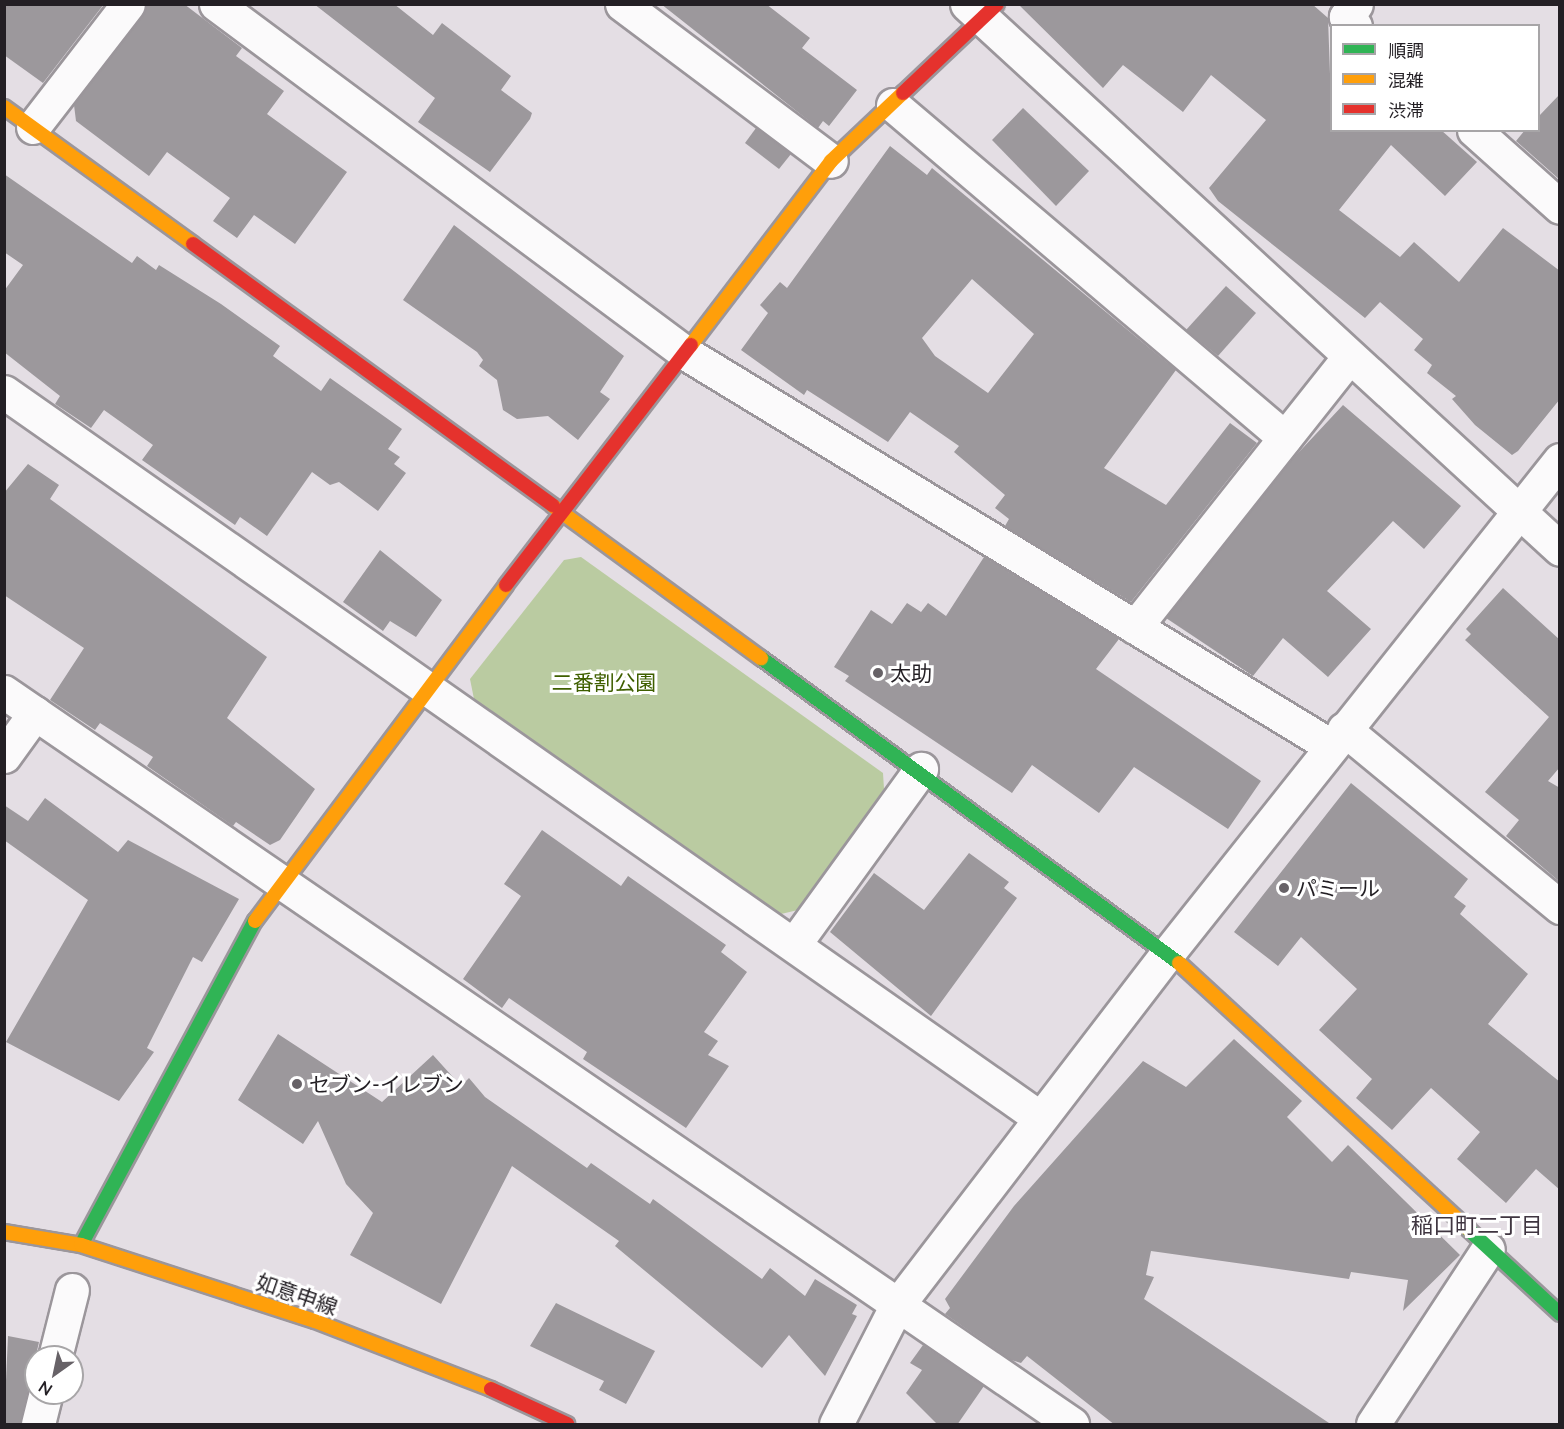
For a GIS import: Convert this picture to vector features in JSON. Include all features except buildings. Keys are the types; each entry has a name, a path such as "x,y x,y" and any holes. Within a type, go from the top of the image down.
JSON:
{"street":[{"path":"33,127 128,4"},
{"path":"216,4 687,354 1135,627 1338,738 1560,907"},
{"path":"622,4 831,161"},
{"path":"1353,24 1346,17 1356,4"},
{"path":"81,1245 261,909 285,885 428,688 564,509 687,354 831,161 892,105 982,10 1349,357 1560,549"},
{"path":"892,105 1285,438"},
{"path":"4,107 564,509 921,769 1168,953 1560,1314"},
{"path":"1476,132 1560,207"},
{"path":"1135,627 1349,357"},
{"path":"4,392 795,943 1040,1118"},
{"path":"836,1425 896,1307 1168,953 1560,460"},
{"path":"4,692 896,1307 1072,1425"},
{"path":"4,756 35,713"},
{"path":"795,943 921,769"},
{"name":"如意申線","path":"4,1232 81,1245 315,1321 497,1391 567,1425"},
{"path":"1373,1425 1488,1249"},
{"path":"58,1345 72,1290"},
{"path":"38,1425 43,1405"}],"green space":[{"name":"二番割公園","path":"581,557 883,773 884,789 798,910 781,914 474,699 470,679 564,560"}],"traffic: fast":[{"path":"761,658 1179,963"},
{"path":"81,1245 255,921"},
{"path":"1468,1229 1560,1314"}],"traffic: slow":[{"path":"691,345 831,161 903,93"},
{"path":"4,107 193,244"},
{"path":"553,506 761,658"},
{"path":"255,921 506,585"},
{"path":"1179,963 1468,1229"},
{"path":"4,1232 81,1245 315,1321 491,1389"}],"traffic: jam":[{"path":"903,93 997,4"},
{"path":"193,244 553,506"},
{"path":"506,585 691,345"},
{"path":"491,1389 567,1424"}],"place":[{"name":"太助","path":"878,673"},
{"name":"パミール","path":"1284,888"},
{"name":"セブン-イレブン","path":"297,1084"}],"district":[{"name":"稲口町二丁目","path":"1477,1225"}]}
